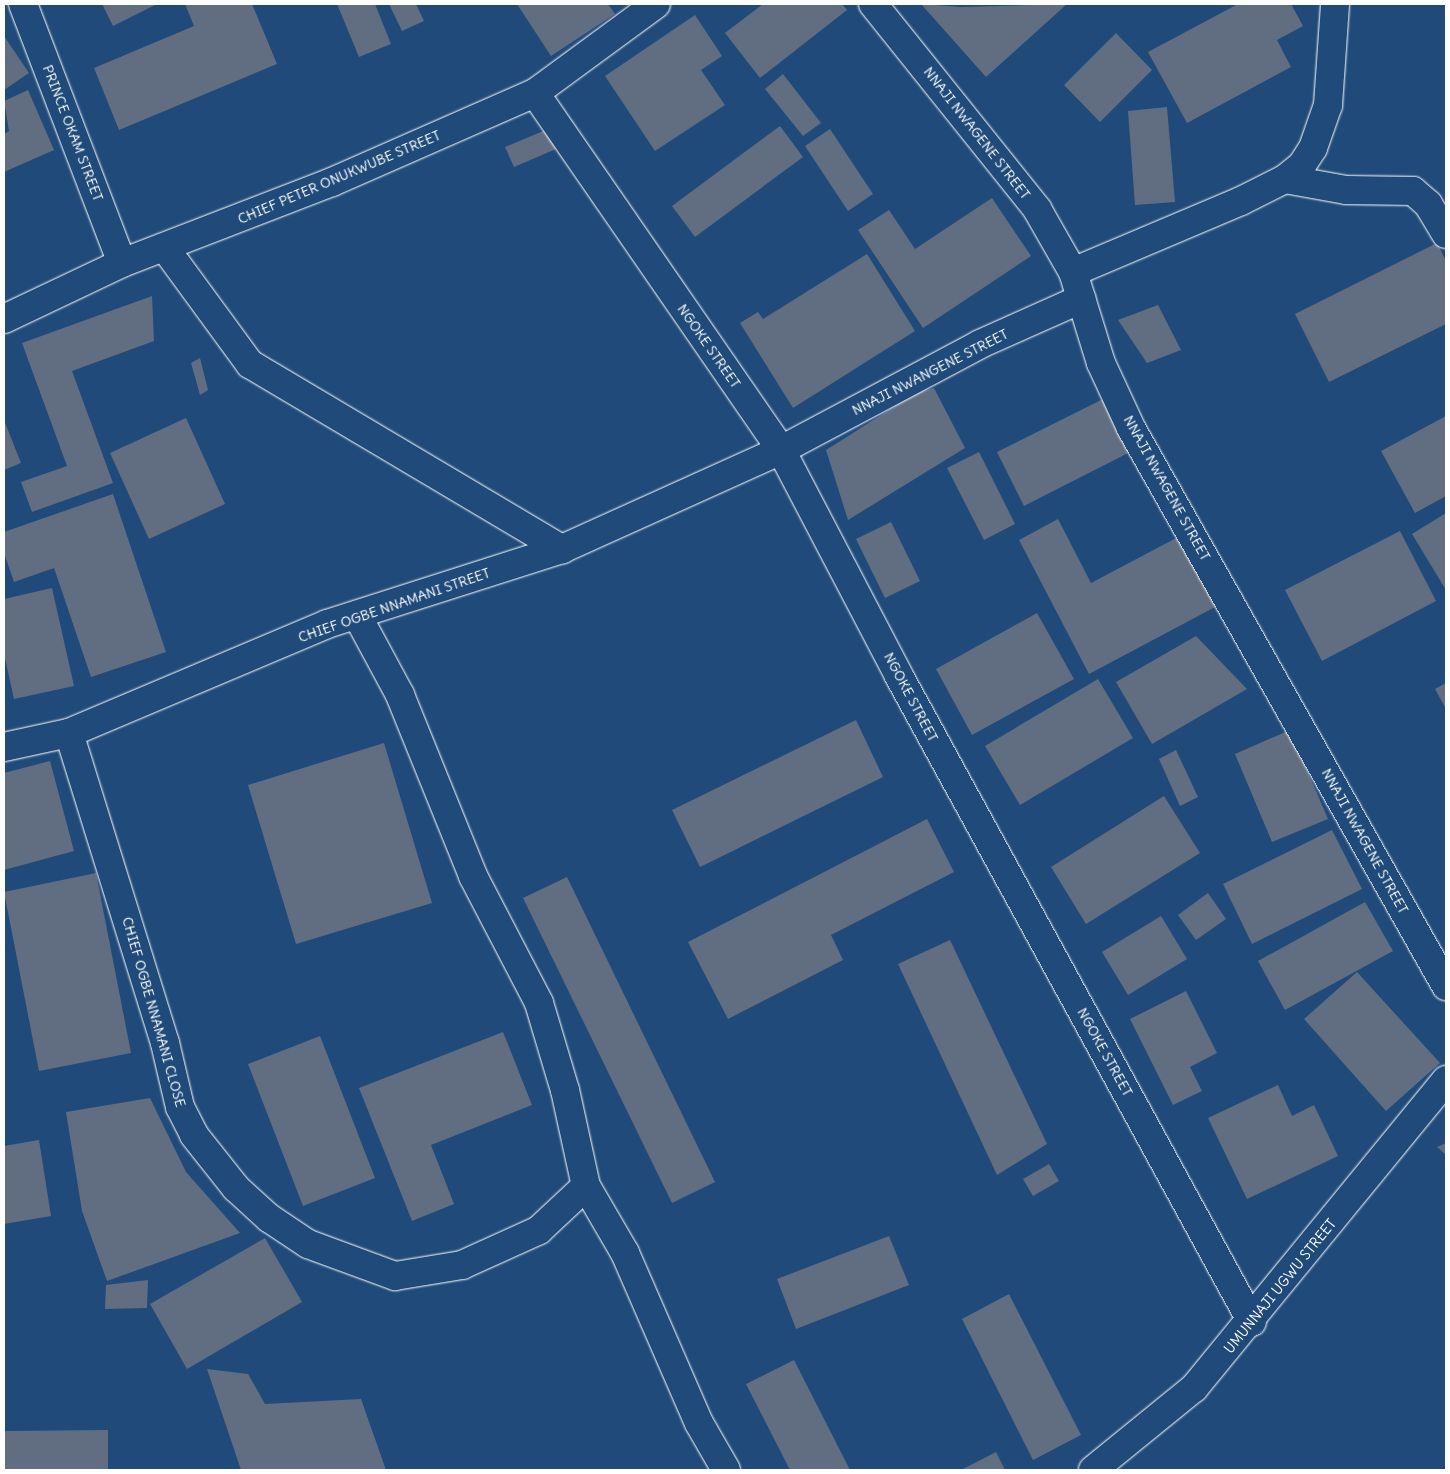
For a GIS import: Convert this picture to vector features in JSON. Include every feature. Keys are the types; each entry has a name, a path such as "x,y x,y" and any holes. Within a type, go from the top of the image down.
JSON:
{"street":[{"name":"PRINCE OKAM STREET","path":"23,4 122,263"},
{"name":"CHIEF PETER ONUKWUBE STREET","path":"4,318 122,263 165,248 535,93 656,4"},
{"name":"NNAJI NWAGENE STREET","path":"873,4 1037,209 1072,272 1101,362 1131,428 1446,986"},
{"path":"1072,272 1285,179 1313,148 1328,105 1335,4"},
{"name":"NGOKE STREET","path":"535,93 781,450 899,676 1252,1322"},
{"path":"1285,179 1346,190 1414,191 1428,204 1446,234"},
{"path":"165,248 250,364 562,549"},
{"name":"NNAJI NWANGENE STREET","path":"781,450 980,344 1081,299"},
{"name":"CHIEF OGBE NNAMANI STREET","path":"4,747 69,733 357,615 562,549 781,450"},
{"path":"357,615 400,695 473,876 539,1003 565,1090 586,1186 625,1253 699,1423 726,1470"},
{"name":"CHIEF OGBE NNAMANI CLOSE","path":"69,733 165,1043 180,1107 194,1135 236,1188 269,1218 308,1244 395,1276 462,1265 539,1230 586,1186"},
{"name":"UMUNNAJI UGWU STREET","path":"1093,1470 1194,1388 1252,1322 1446,1080"}],"building":[{"path":"102,4 157,4 113,26"},
{"path":"185,4 252,4 277,64 119,130 94,68 194,26"},
{"path":"337,4 375,4 391,44 359,57"},
{"path":"389,4 416,4 424,21 402,31"},
{"path":"517,4 608,4 615,14 551,56"},
{"path":"763,4 842,4 847,10 760,78 725,33"},
{"path":"921,4 961,7 1067,4 986,77"},
{"path":"1238,4 1291,4 1303,26 1277,40 1291,67 1187,123 1148,52"},
{"path":"695,15 722,56 701,70 725,105 655,151 605,76"},
{"path":"1116,33 1152,70 1100,122 1064,85"},
{"path":"4,36 29,73 4,90"},
{"path":"783,74 821,123 803,136 765,89"},
{"path":"28,90 54,150 4,172 4,134 9,131 4,101"},
{"path":"1167,107 1175,202 1135,205 1128,111"},
{"path":"780,126 803,157 695,237 672,206"},
{"path":"548,129 556,149 514,167 505,147"},
{"path":"830,129 873,194 848,211 805,146"},
{"path":"992,198 1031,256 923,328 858,230 889,210 915,249"},
{"path":"1437,243 1446,261 1446,324 1329,382 1295,314"},
{"path":"867,254 915,331 793,408 740,323 758,312 763,319"},
{"path":"152,296 154,341 72,371 113,483 32,512 21,482 67,466 22,343"},
{"path":"1158,305 1181,350 1147,363 1118,320"},
{"path":"200,358 208,390 200,395 191,363"},
{"path":"934,388 965,448 848,520 826,450 916,393"},
{"path":"1103,399 1130,452 1024,506 997,452"},
{"path":"1446,416 1446,496 1415,513 1381,451"},
{"path":"186,418 225,504 149,539 110,453"},
{"path":"4,420 21,463 4,470"},
{"path":"979,452 1015,524 984,540 947,468"},
{"path":"113,494 166,652 91,677 54,568 14,582 4,553 4,532"},
{"path":"1446,513 1446,590 1412,534"},
{"path":"1058,519 1091,583 1180,536 1217,606 1089,674 1019,540"},
{"path":"891,522 920,581 885,598 856,539"},
{"path":"1400,531 1436,601 1322,661 1285,590"},
{"path":"52,588 74,686 14,699 4,654 4,599"},
{"path":"1037,613 1074,679 972,735 936,669"},
{"path":"1196,636 1247,689 1152,744 1116,682"},
{"path":"1098,679 1133,738 1020,805 985,746"},
{"path":"1446,683 1446,709 1435,689"},
{"path":"856,720 883,777 700,867 672,810"},
{"path":"1290,730 1328,819 1272,842 1235,754"},
{"path":"384,743 432,903 296,944 248,785"},
{"path":"1176,750 1198,797 1180,806 1159,759"},
{"path":"50,761 74,851 4,870 4,773"},
{"path":"1164,796 1200,853 1086,924 1051,867"},
{"path":"927,819 954,872 831,935 843,960 728,1019 688,942"},
{"path":"1332,830 1362,889 1252,944 1223,884"},
{"path":"96,873 131,1053 39,1071 4,892"},
{"path":"567,877 715,1182 672,1203 523,898"},
{"path":"1208,893 1226,919 1196,940 1178,915"},
{"path":"1365,902 1393,951 1285,1010 1258,961"},
{"path":"1161,916 1187,959 1128,995 1102,952"},
{"path":"950,940 1047,1144 997,1175 898,964"},
{"path":"1357,972 1440,1063 1386,1111 1304,1019"},
{"path":"1186,991 1217,1053 1190,1067 1202,1091 1173,1105 1130,1019"},
{"path":"503,1032 532,1105 431,1145 454,1204 412,1221 359,1088"},
{"path":"320,1036 375,1178 303,1206 248,1064"},
{"path":"1278,1085 1292,1116 1314,1105 1338,1156 1247,1199 1208,1118"},
{"path":"150,1098 186,1172 240,1233 107,1281 82,1211 66,1112"},
{"path":"39,1140 51,1216 4,1224 4,1146"},
{"path":"1446,1143 1446,1155 1437,1147"},
{"path":"1049,1164 1059,1181 1033,1196 1023,1179"},
{"path":"889,1236 909,1285 796,1329 777,1279"},
{"path":"265,1238 302,1302 187,1369 150,1304"},
{"path":"148,1280 147,1308 105,1309 106,1285"},
{"path":"1009,1294 1081,1435 1033,1460 962,1319"},
{"path":"794,1360 850,1470 790,1470 746,1384"},
{"path":"207,1369 248,1374 265,1404 361,1399 386,1470 241,1470"},
{"path":"108,1430 108,1470 4,1470 4,1431"},
{"path":"996,1452 1005,1470 961,1470"}]}
